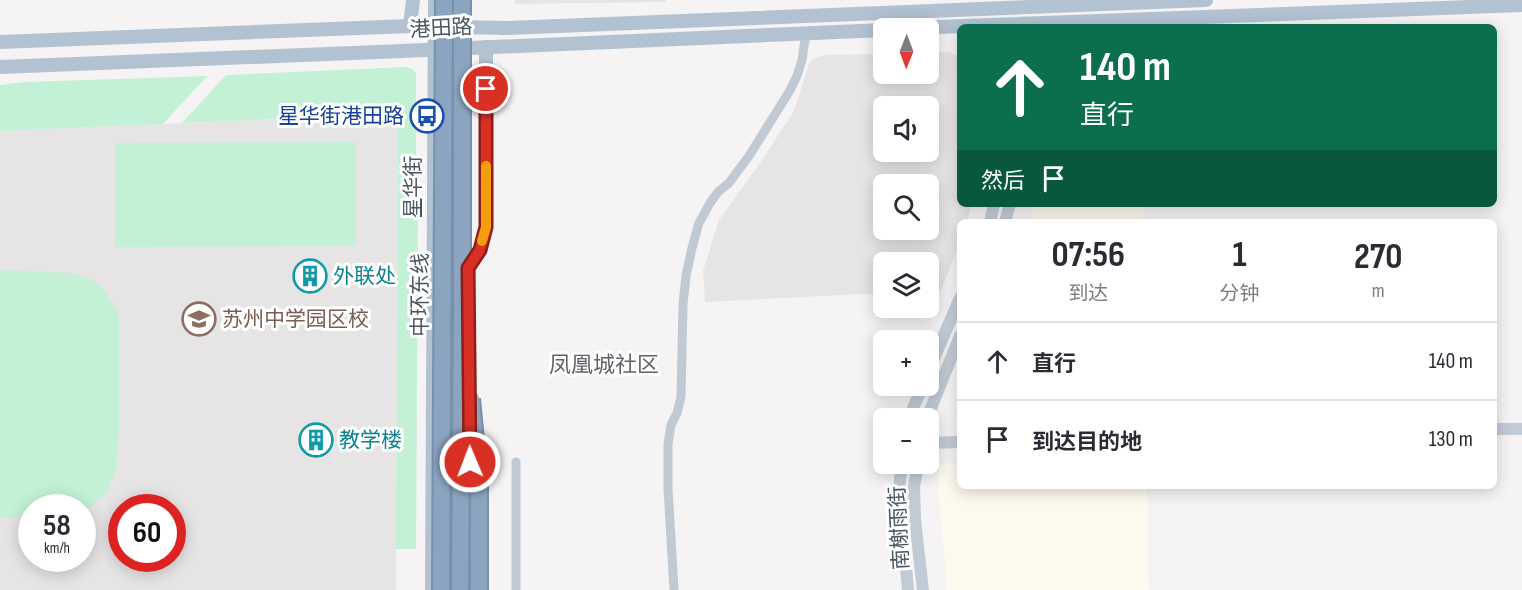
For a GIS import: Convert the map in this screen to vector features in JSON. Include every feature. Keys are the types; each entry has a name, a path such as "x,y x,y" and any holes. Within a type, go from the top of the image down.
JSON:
{"highway":[{"name":"中环东线","path":"441,590 444,0"},
{"name":"中环东线","path":"460,590 462,0"},
{"path":"462,307 479,483 479,590"}],"main road":[{"path":"410,26 413,0"},
{"name":"星华街","path":"432,590 435,0"},
{"path":"469,590 470,0"},
{"name":"港田路","path":"0,42 410,26 506,28 1206,0"},
{"path":"1062,24 1522,5"},
{"path":"1008,7 1013,24"},
{"path":"1001,24 1008,7"},
{"path":"939,27 957,27"},
{"name":"港田路","path":"0,67 873,30"},
{"path":"468,268 480,250 486,227 486,47"},
{"path":"939,347 957,305"},
{"path":"931,408 957,343"},
{"path":"1497,429 1522,429"},
{"path":"939,443 957,442"},
{"name":"南榭雨街","path":"901,474 899,488 908,590"},
{"name":"南榭雨街","path":"917,474 915,520 923,590"}],"street":[{"path":"674,590 668,488 668,444 671,425 681,397 683,304 692,248 699,223 710,203 729,183 749,156 798,76 806,33"},
{"path":"516,462 516,590"}],"shaded area":[{"path":"515,0 666,0 666,2 515,4"},
{"path":"939,52 949,52 957,56 957,207 971,207 968,219 957,219 957,251 941,291 939,291 939,252 873,252 873,294 705,302 703,271 719,220 794,111 809,64 812,60 824,55 873,54 873,84 939,84"},
{"name":"苏州中学园区校","path":"398,114 396,590 0,590 0,131"},
{"path":"1033,207 1143,207 1144,219 1031,219"},
{"path":"945,463 957,463 957,489 1147,489 1149,590 947,590 938,488 939,466"}],"green space":[{"path":"405,67 413,69 416,74 418,217 416,549 396,549 398,114 182,123 226,75"},
{"path":"207,76 163,124 0,131 0,85 25,82"},
{"path":"356,142 356,246 115,247 115,143"},
{"path":"0,270 71,273 88,278 101,286 119,314 119,427 116,470 107,492 96,502 96,494 18,494 18,518 0,518"}],"slow traffic":[{"path":"482,241 486,227 486,166"}],"place":[{"name":"星华街港田路","path":"427,116"},
{"name":"外联处","path":"310,276"},
{"name":"苏州中学园区校","path":"199,319"},
{"name":"教学楼","path":"316,440"}],"district":[{"name":"凤凰城社区","path":"604,364"}],"route":[{"path":"470,462 468,268 480,250 486,227 486,89"}]}
